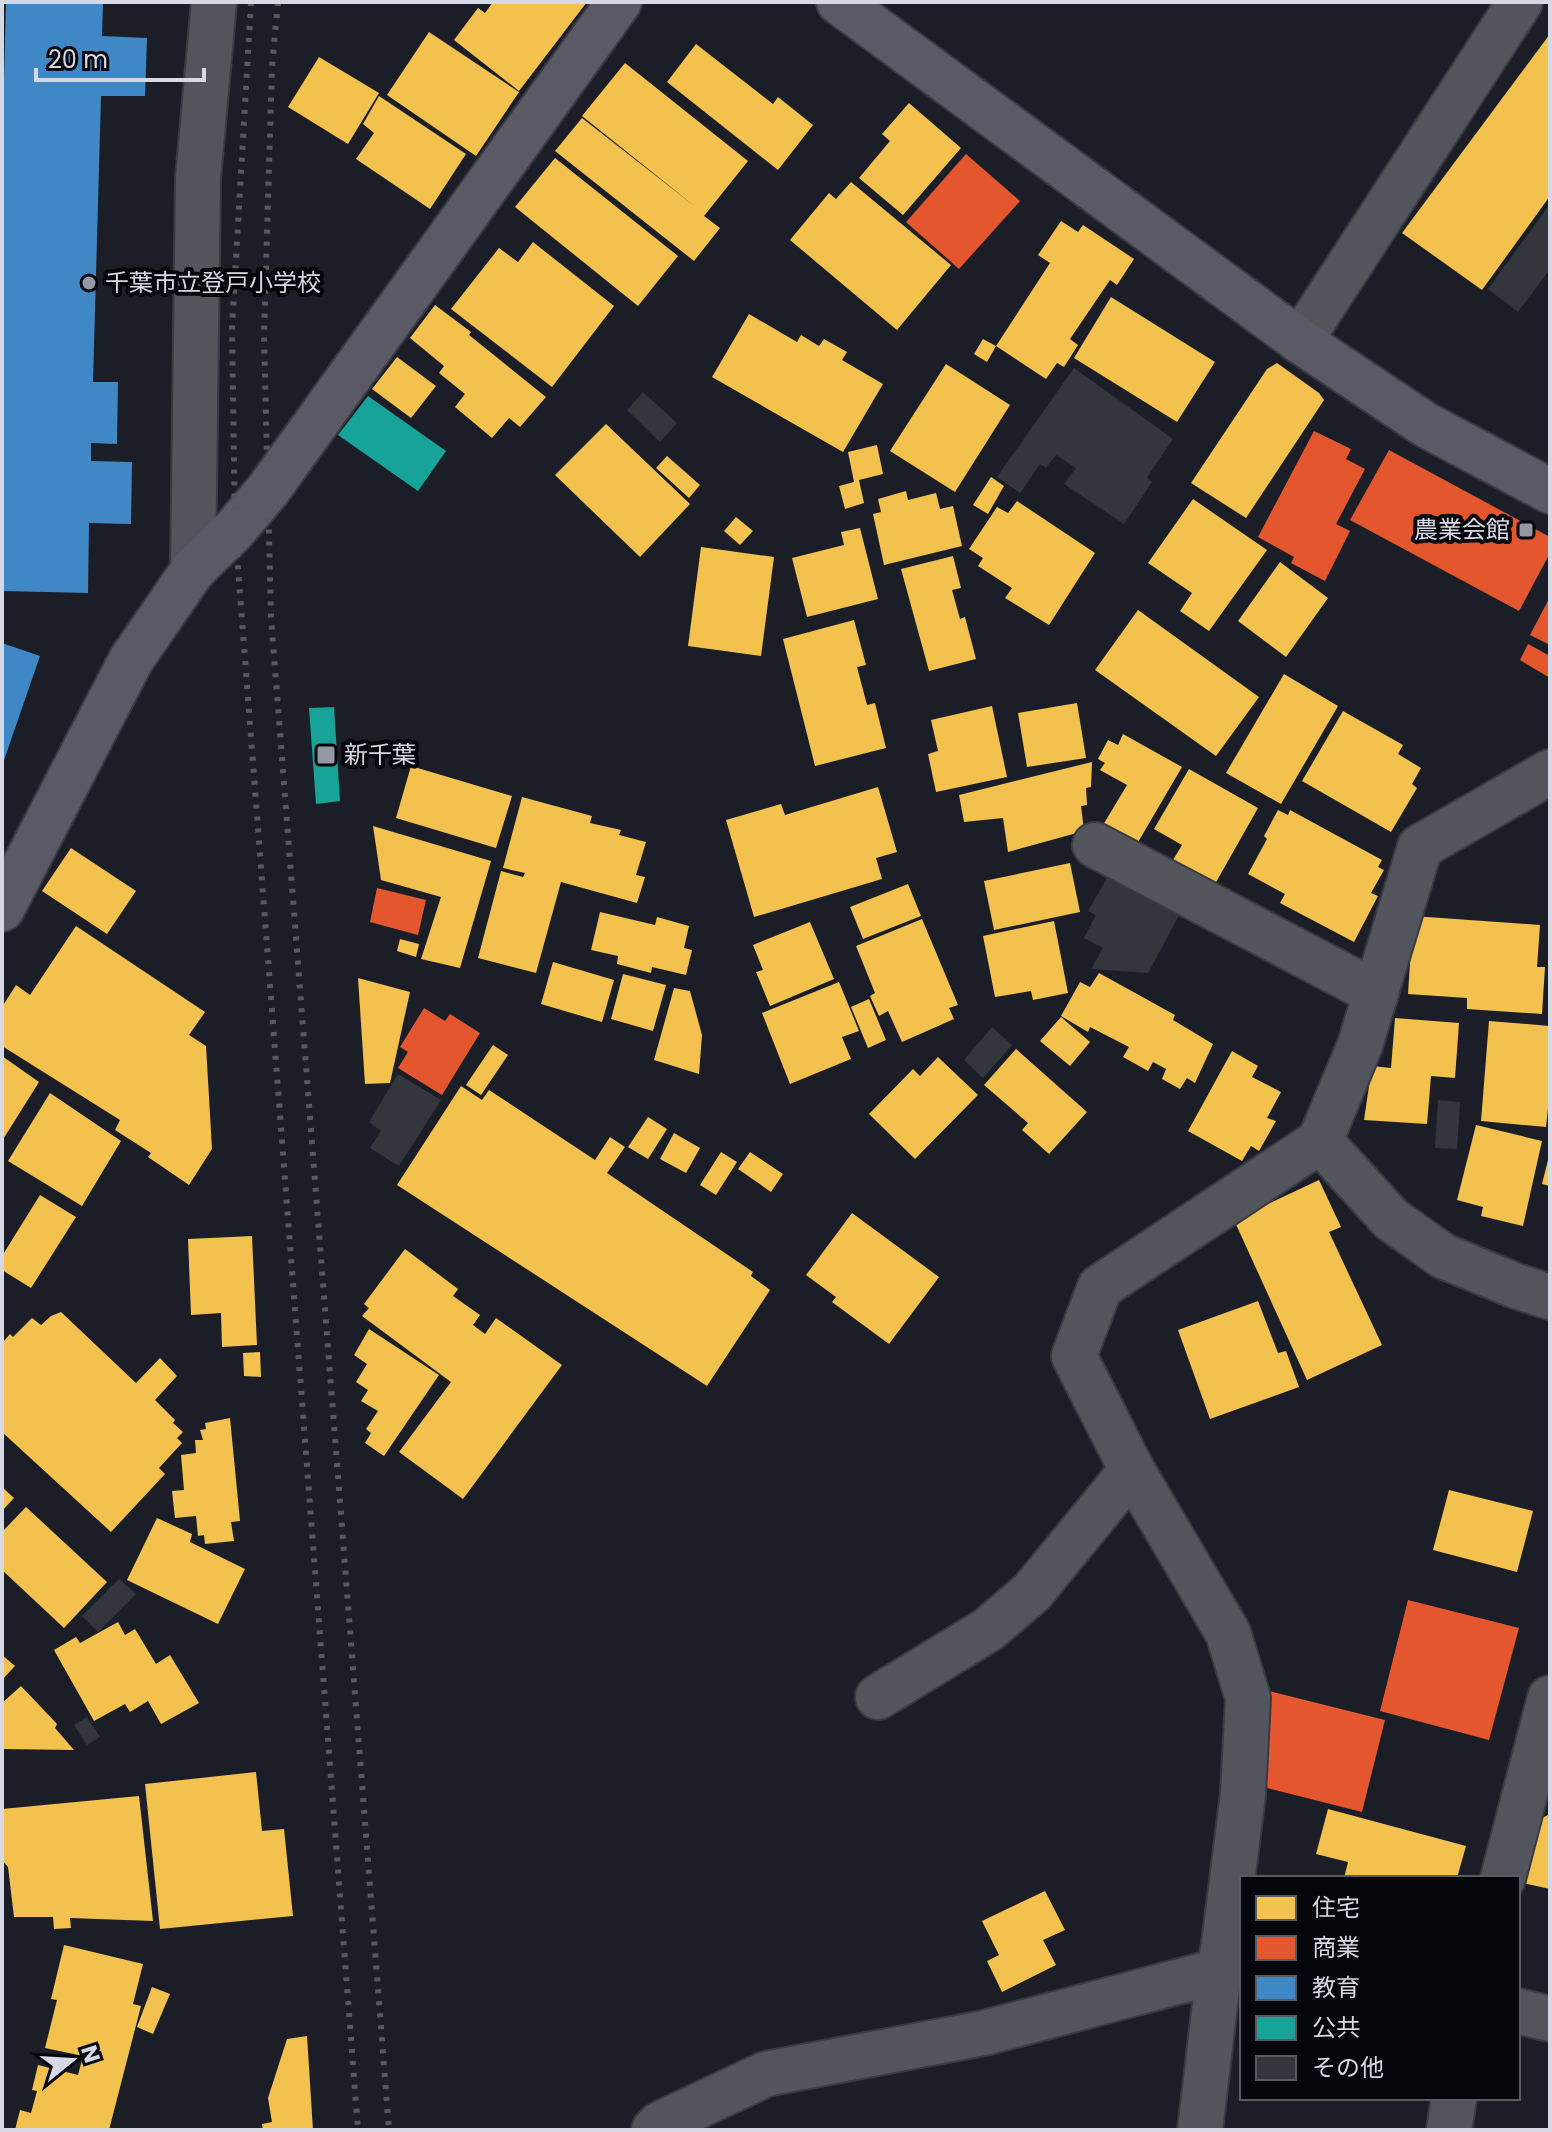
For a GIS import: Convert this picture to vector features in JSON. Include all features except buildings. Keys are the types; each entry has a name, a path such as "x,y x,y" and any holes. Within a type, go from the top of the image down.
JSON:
{"street":[{"path":"193,570 198,178 214,2"},
{"path":"2,909 131,660 193,570 235,529 268,490 619,2"},
{"path":"839,2 1300,341 1426,425 1550,491"},
{"path":"1300,341 1520,2"},
{"path":"1200,2130 1228,1954 1243,1794 1248,1698 1228,1633 1132,1470 1074,1356 1100,1287 1320,1141 1360,1045 1420,847 1550,772"},
{"path":"1095,845 1376,993"},
{"path":"1320,1141 1391,1219 1443,1256 1550,1297"},
{"path":"878,1697 989,1629 1032,1592 1132,1470"},
{"path":"1504,1876 1550,1698"},
{"path":"654,2130 660,2124 766,2074 984,2033 1228,1954"},
{"path":"1520,2012 1550,2019"},
{"path":"1449,2130 1454,2100"}],"railway":[{"path":"251,2 232,327 235,529 358,2130"},
{"path":"278,2 272,67 264,335 271,617 389,2130"}],"place":[{"name":"千葉市立登戸小学校","path":"89,283"},
{"name":"農業会館","path":"1526,530"},
{"name":"新千葉","path":"326,755"}]}
